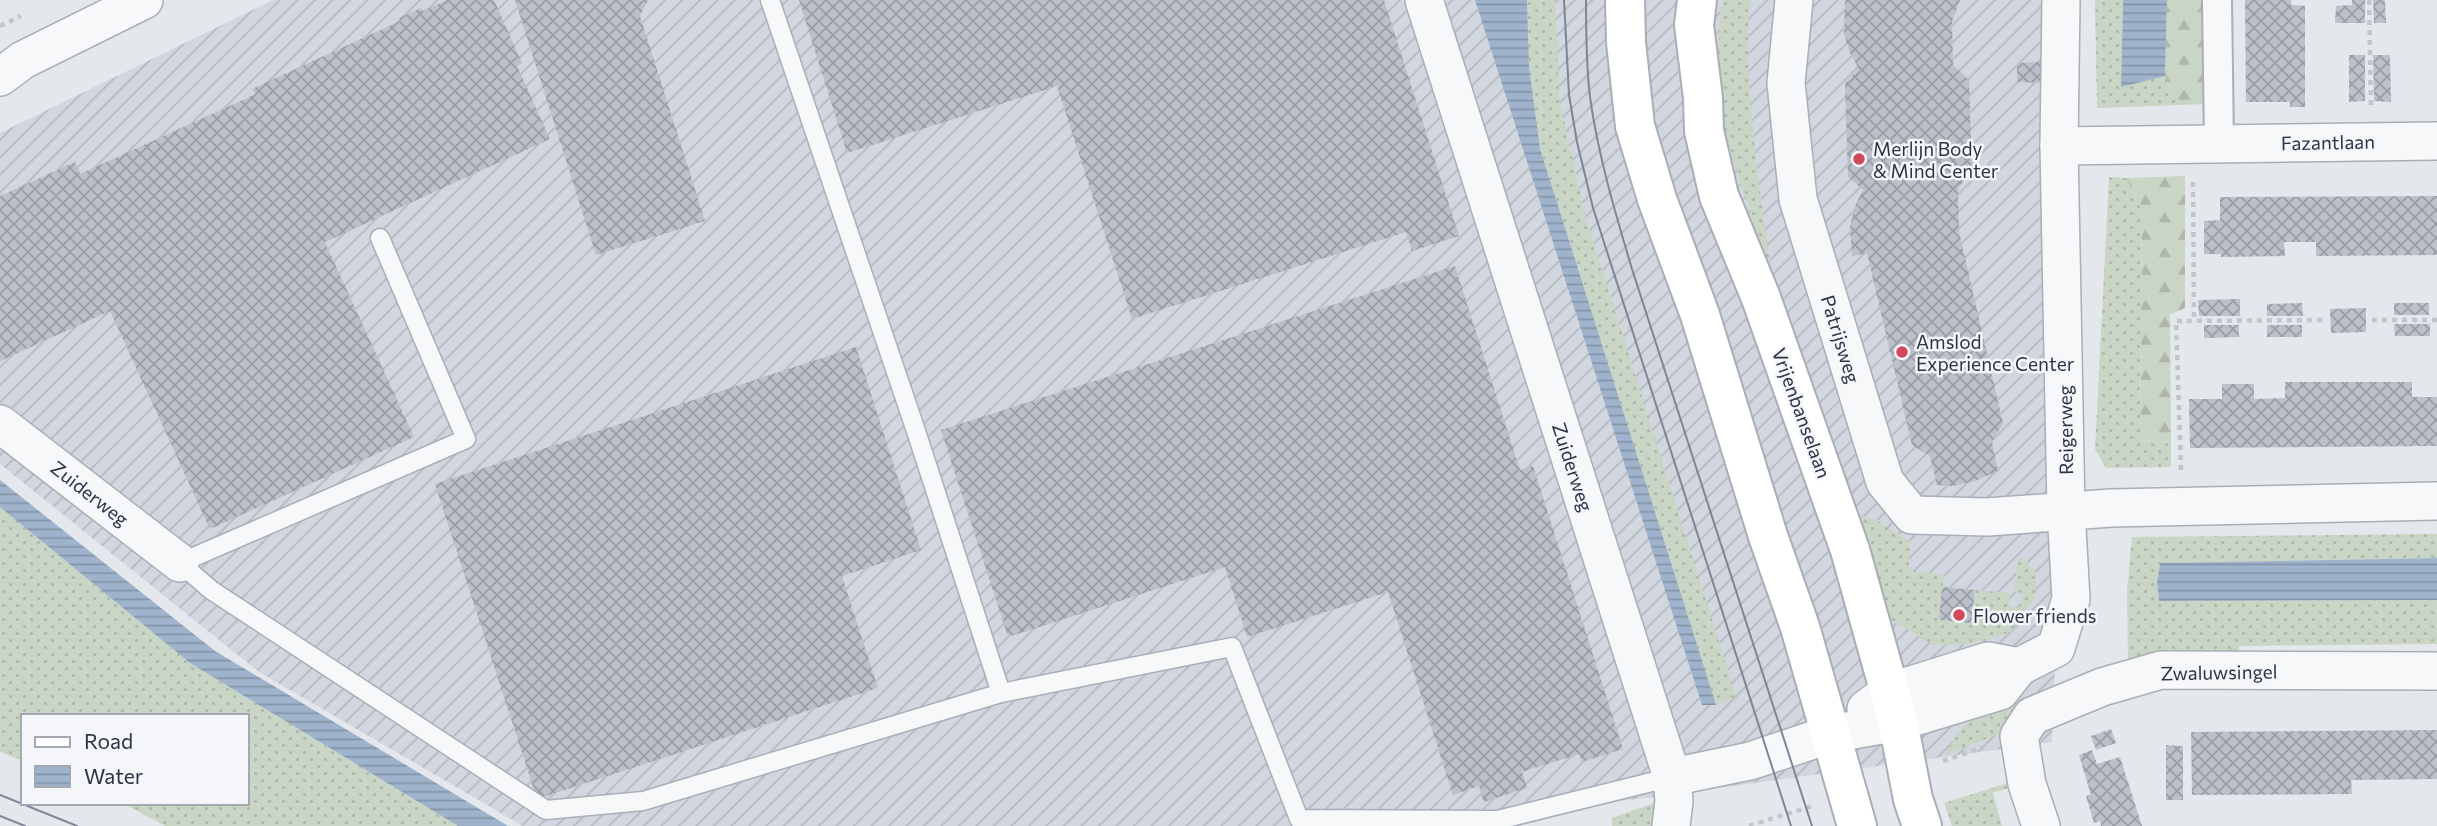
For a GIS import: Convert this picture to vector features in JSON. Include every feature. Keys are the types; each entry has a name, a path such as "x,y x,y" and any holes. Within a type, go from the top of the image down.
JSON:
{"main road":[{"path":"1625,0 1634,126 1657,199 1700,315 1800,626 1857,826"},
{"name":"Vrijenbanselaan","path":"1697,0 1694,25 1704,131 1719,196 1761,298 1850,550 1922,826"}],"street":[{"path":"8,68 144,0"},
{"name":"Zuiderweg","path":"1424,0 1672,777 1674,801 1671,826"},
{"name":"Patrijsweg","path":"1794,0 1786,83 1798,199 1885,482 1912,515 1987,517 2066,510"},
{"name":"Reigerweg","path":"1831,734 1893,707 2000,691 2019,667 2056,648 2071,600 2066,510 2059,146 2061,0"},
{"path":"2206,144 2217,0"},
{"name":"Fazantlaan","path":"2059,146 2437,141"},
{"name":"Zuiderweg","path":"0,424 180,563"},
{"path":"2066,510 2437,501"},
{"name":"Zwaluwsingel","path":"2041,826 2028,783 2019,736 2032,716 2102,687 2161,670 2437,671"},
{"path":"1672,777 1750,761 1831,734"}],"lane":[{"path":"770,0 1001,693"},
{"path":"380,238 466,439 180,563 211,590 546,810 643,801 1001,693 1233,647 1299,819 1498,820 1672,777"}],"path":[{"path":"2369,0 2371,142"},
{"path":"2194,321 2206,144"},
{"path":"2181,473 2176,321 2326,320"},
{"path":"2372,320 2437,320"}],"shaded area":[{"path":"273,0 2080,0 2052,742 1654,797 1393,826 523,826 259,672 0,464 0,133"}],"green space":[{"path":"1527,0 1555,0 1559,98 1585,215 1736,696 1716,705 1540,149 1529,67"},
{"path":"1723,0 1750,0 1748,36 1751,107 1773,284 1722,125 1718,68"},
{"path":"2095,0 2123,0 2121,86 2165,76 2181,105 2097,108"},
{"path":"2167,0 2206,0 2203,104 2181,105 2165,76"},
{"path":"2185,176 2185,308 2170,315 2171,442 2140,440 2142,207 2126,178"},
{"path":"2109,177 2126,178 2142,207 2140,440 2171,442 2171,467 2106,468 2095,449"},
{"path":"0,507 190,663 458,826 165,826 127,805 248,805 248,714 21,714 21,760 0,752"},
{"path":"1860,516 1875,519 1910,542 1909,570 1944,575 1939,620 1971,623 1975,590 2010,593 2009,606 2020,608 2023,593 2014,592 2018,558 2023,558 2036,573 2036,597 2011,632 1971,644 1933,645 1890,619"},
{"path":"2437,534 2437,558 2160,563 2157,583 2159,601 2437,600 2437,644 2239,646 2239,659 2128,664 2127,590 2132,537"},
{"path":"2011,701 2016,716 2004,732 1945,755 1958,733 1972,720"},
{"path":"2014,781 2015,786 1993,793 2002,826 1952,826 1944,803"},
{"path":"1654,803 1656,826 1612,826 1612,818"}],"water":[{"path":"1475,0 1527,0 1529,67 1540,149 1716,705 1702,705"},
{"path":"2123,0 2167,0 2165,76 2121,87"},
{"path":"0,480 215,651 508,826 458,826 190,663 0,507"},
{"path":"2437,558 2437,600 2159,601 2157,583 2160,563"}],"building":[{"path":"447,0 494,0 522,63 517,66 550,139 325,242 414,437 210,529 110,311 0,361 0,196 75,162 80,174 256,94 252,89 400,21 399,18"},
{"path":"515,0 648,0 640,16 705,221 596,255"},
{"path":"799,0 1384,0 1459,236 1412,251 1406,232 1132,319 1057,86 847,153"},
{"path":"1845,0 1960,0 1952,22 1953,65 1969,80 1972,172 1958,188 1959,232 2003,423 1992,442 1998,471 1975,481 1953,486 1937,485 1930,456 1912,445 1867,253 1852,256 1850,226 1863,190 1848,177 1845,83 1859,69 1844,34"},
{"path":"2245,0 2291,0 2291,5 2305,6 2305,107 2290,107 2290,102 2246,102"},
{"path":"2352,0 2365,0 2365,23 2335,23 2336,6 2352,5"},
{"path":"2373,0 2385,0 2386,23 2374,23"},
{"path":"2349,55 2365,55 2365,101 2349,102"},
{"path":"2373,55 2390,55 2391,102 2374,101"},
{"path":"2042,62 2042,83 2017,82 2017,63"},
{"path":"2437,196 2437,255 2316,256 2316,242 2284,242 2285,256 2221,257 2221,254 2204,254 2204,221 2220,220 2220,197"},
{"path":"1455,266 1520,470 1533,466 1623,749 1582,762 1579,754 1522,772 1527,788 1484,802 1479,786 1453,795 1388,592 1247,637 1225,567 1008,637 941,430"},
{"path":"2240,299 2240,316 2199,316 2198,300"},
{"path":"2302,303 2303,316 2267,316 2267,304"},
{"path":"2394,303 2429,303 2429,315 2394,315"},
{"path":"2366,308 2366,332 2331,333 2330,309"},
{"path":"2394,324 2430,324 2430,336 2395,336"},
{"path":"2204,325 2239,325 2239,337 2204,338"},
{"path":"2267,325 2302,325 2302,337 2267,337"},
{"path":"856,347 921,550 842,576 878,688 537,799 435,484"},
{"path":"2285,382 2412,382 2412,397 2437,397 2437,446 2190,448 2189,399 2222,399 2222,384 2254,384 2254,399 2285,398"},
{"path":"1942,587 1975,590 1971,623 1939,620"},
{"path":"2111,729 2116,743 2096,750 2091,736"},
{"path":"2437,730 2437,779 2351,780 2352,794 2192,795 2191,732"},
{"path":"2166,745 2183,746 2183,800 2166,800"},
{"path":"2092,750 2097,764 2120,757 2142,826 2101,826 2100,821 2094,823 2086,796 2091,795 2079,755"}],"tram line":[{"path":"1564,0 1569,95 1593,208 1791,826"},
{"path":"1586,0 1590,97 1613,205 1812,826"},
{"path":"0,795 21,803"},
{"path":"25,805 77,826"},
{"path":"0,816 25,826"}],"place":[{"name":"Merlijn Body & Mind Center","path":"1859,159"},
{"name":"Amslod Experience Center","path":"1902,352"},
{"name":"Flower friends","path":"1959,615"}]}
